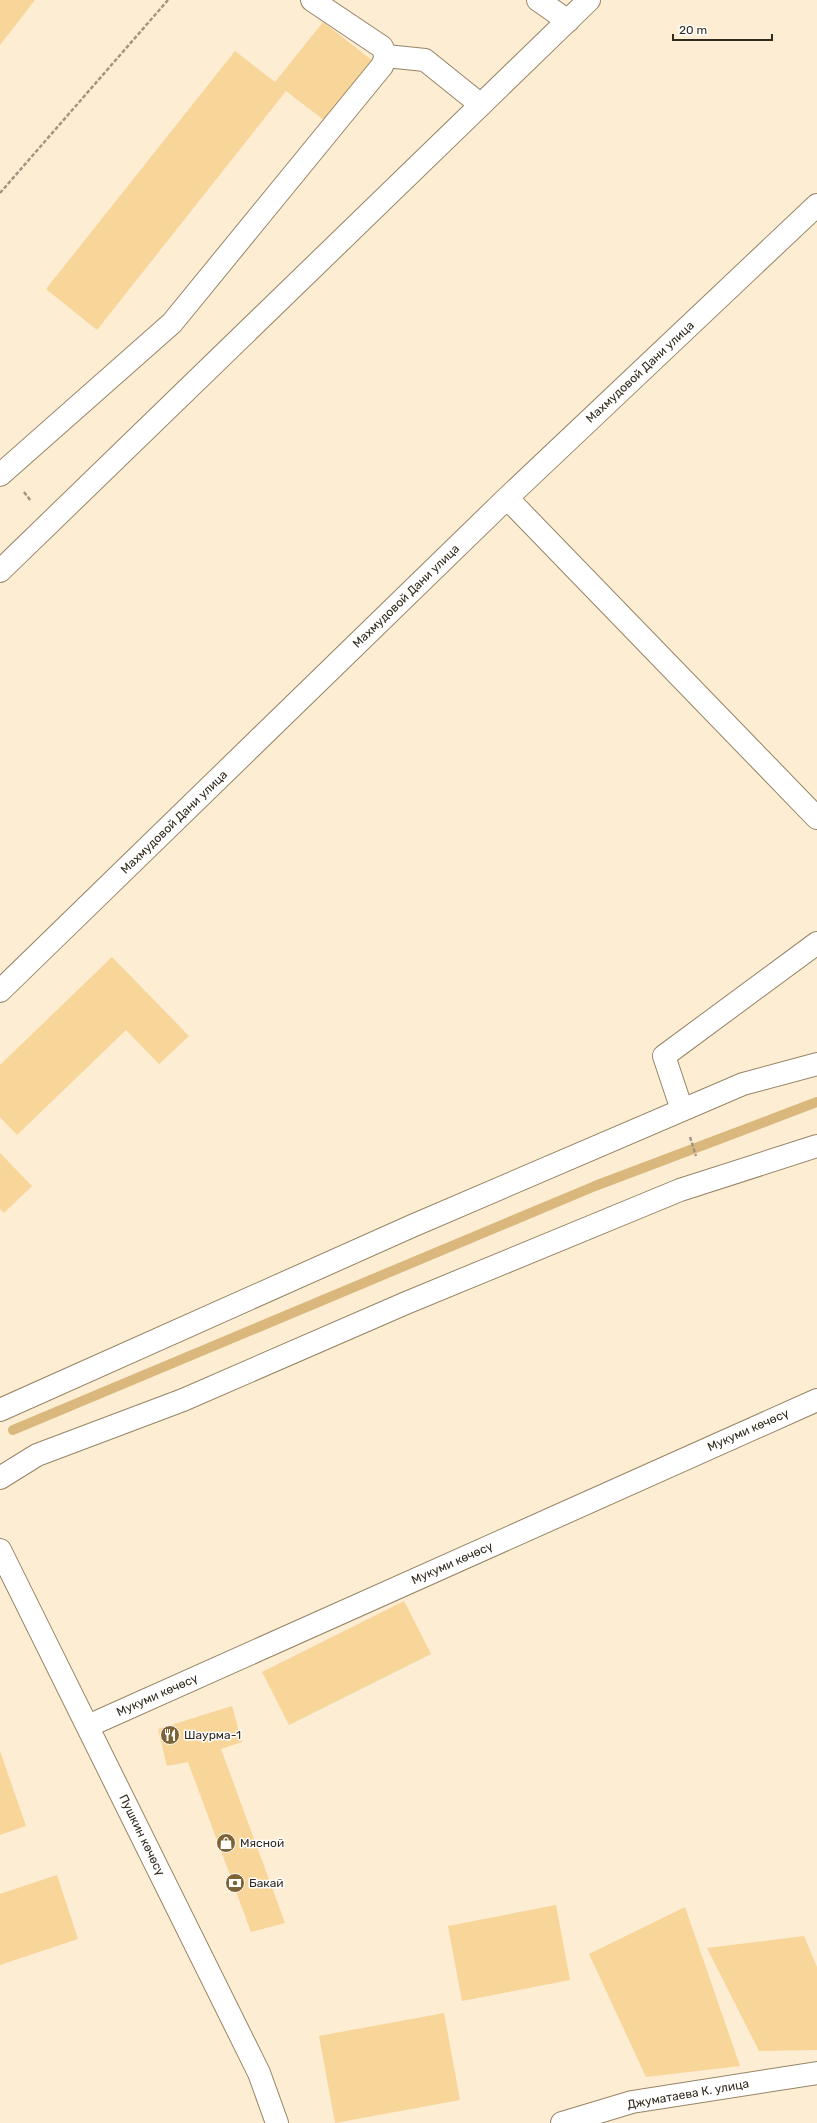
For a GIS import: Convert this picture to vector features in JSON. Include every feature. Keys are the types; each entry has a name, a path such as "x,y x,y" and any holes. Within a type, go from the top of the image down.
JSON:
{"main road":[{"path":"0,475 172,323 382,66 386,56 382,47 312,0"},
{"path":"538,0 568,21"},
{"path":"0,571 589,0"},
{"path":"386,56 425,60 481,105"},
{"name":"Махмудовой Дани улица","path":"0,991 507,498 817,205"},
{"path":"507,498 817,818"},
{"path":"682,1110 664,1056 817,943"},
{"path":"0,1410 412,1226 743,1084 817,1064"},
{"path":"0,1478 37,1456 183,1400 406,1303 680,1190 817,1146"},
{"name":"Мукуми көчөсү","path":"88,1726 817,1400"},
{"name":"Пушкин көчөсү","path":"0,1550 259,2073 277,2123"},
{"name":"Джуматаева К. улица","path":"562,2123 632,2102 817,2073"}],"path":[{"path":"0,193 168,0"},
{"path":"682,1110 704,1183"}],"building":[{"path":"0,0 35,0 0,45"},
{"path":"323,22 373,61 325,121 286,91 97,330 46,289 235,51 275,82"},
{"path":"112,957 189,1036 159,1064 126,1030 17,1135 0,1117 0,1065"},
{"path":"0,1153 32,1186 4,1213 0,1209"},
{"path":"404,1601 431,1654 289,1725 262,1672"},
{"path":"232,1706 242,1742 221,1749 285,1923 251,1932 188,1762 167,1766 158,1729"},
{"path":"0,1751 26,1826 0,1835"},
{"path":"57,1875 78,1939 0,1965 0,1894"},
{"path":"556,1905 570,1980 462,2001 448,1926"},
{"path":"685,1907 740,2066 646,2077 589,1954"},
{"path":"804,1936 817,1967 817,2050 759,2051 707,1948"},
{"path":"444,2013 460,2100 335,2123 319,2036"}],"waterway":[{"path":"13,1430 595,1186 817,1102"}],"place":[{"name":"Шаурма-1","path":"170,1735"},
{"name":"Мясной","path":"226,1843"},
{"name":"Бакай","path":"235,1883"}]}
